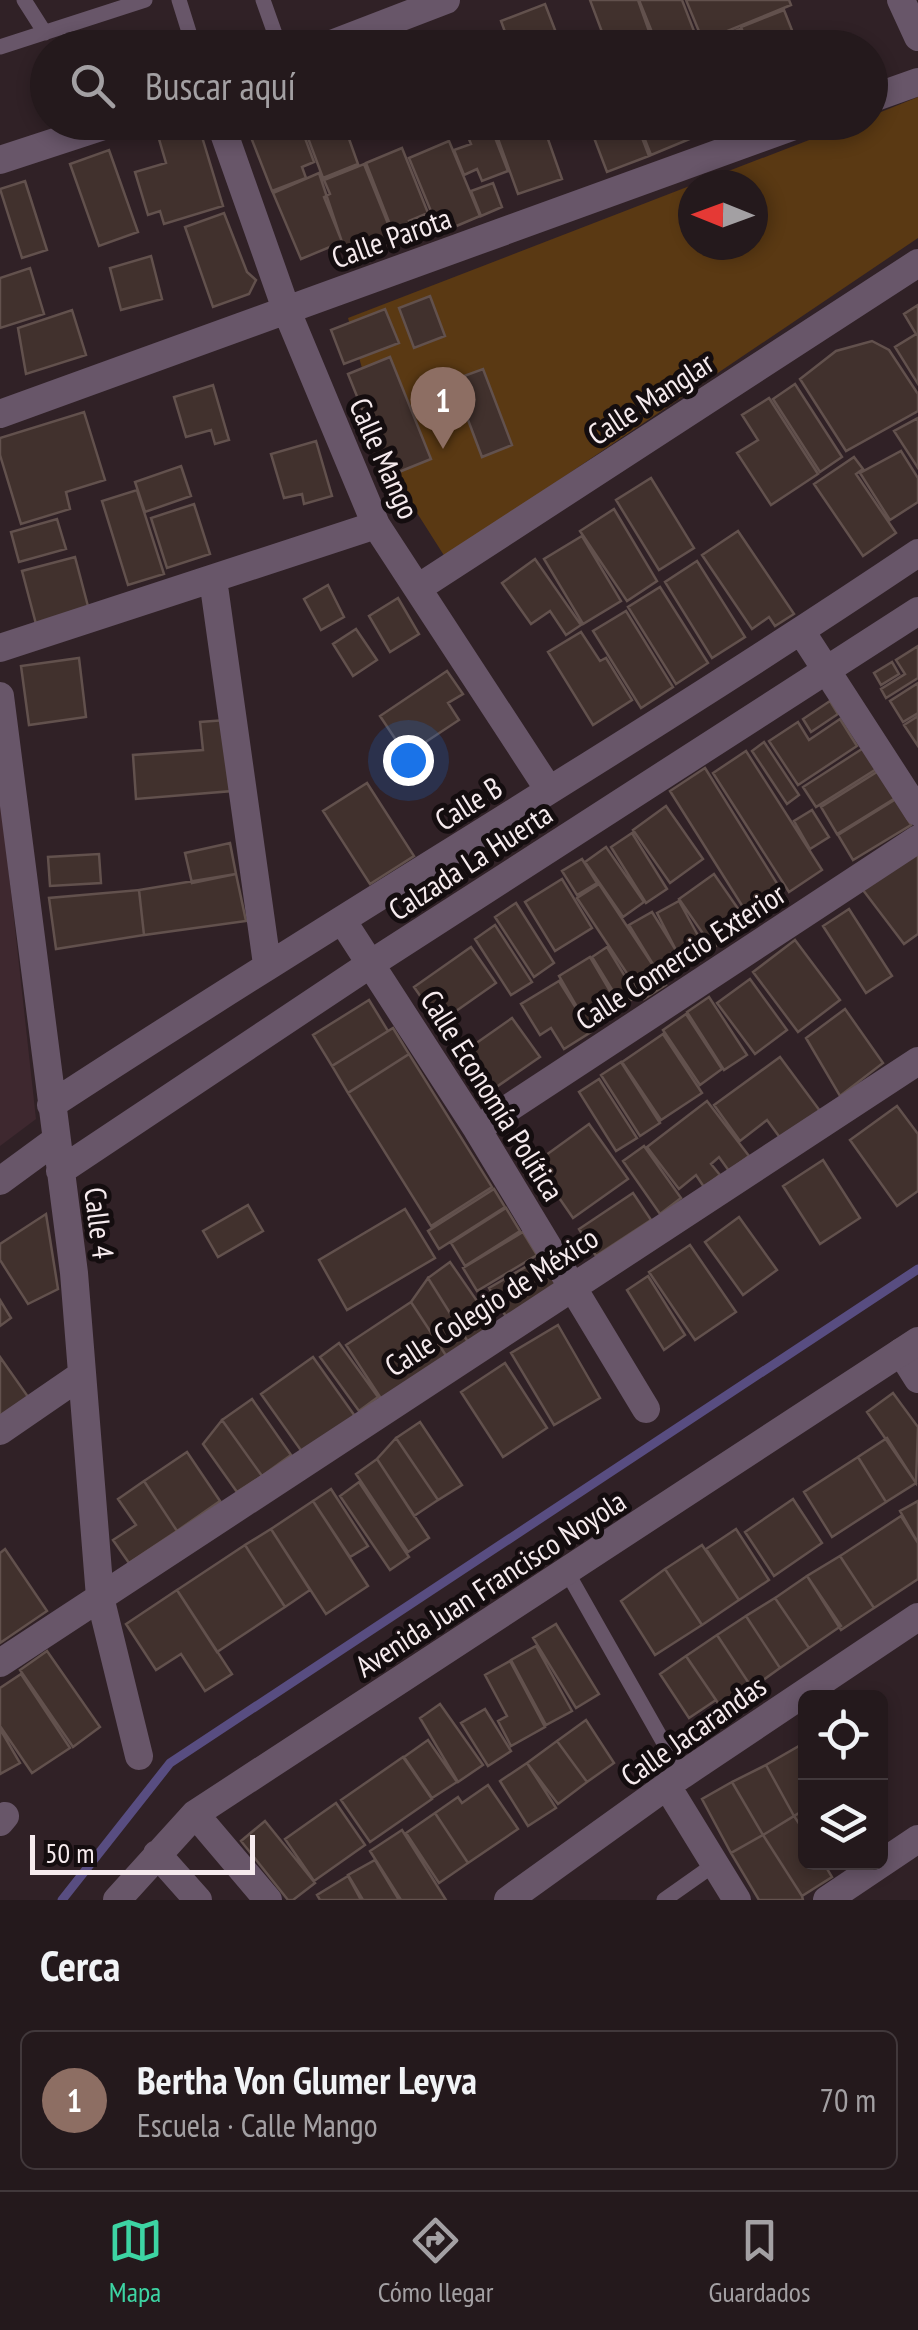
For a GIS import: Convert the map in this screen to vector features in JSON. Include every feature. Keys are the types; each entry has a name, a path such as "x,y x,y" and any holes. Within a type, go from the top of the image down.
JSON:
{"street":[{"path":"368,30 446,0"},
{"path":"902,0 918,37"},
{"path":"888,93 918,82"},
{"path":"0,160 61,140"},
{"name":"Calle Mango","path":"226,140 286,309 376,525 549,790"},
{"name":"Calle Parota","path":"0,414 755,140"},
{"name":"Calle Manglar","path":"418,588 918,263"},
{"path":"0,648 376,525"},
{"name":"Calle B","path":"52,1104 266,964 801,631 918,552"},
{"path":"213,578 266,964"},
{"name":"Calzada La Huerta","path":"60,1171 372,963 918,610"},
{"path":"801,631 918,812"},
{"name":"Calle 4","path":"0,696 74,1273 100,1597 140,1756"},
{"name":"Calle Comercio Exterior","path":"477,1129 918,838"},
{"name":"Calle Economía Política","path":"342,920 477,1129 646,1409"},
{"name":"Calle Colegio de México","path":"0,1662 918,1061"},
{"path":"0,1180 56,1140"},
{"path":"910,1346 918,1378"},
{"name":"Avenida Juan Francisco Noyola","path":"117,1900 195,1814 910,1346"},
{"path":"0,1431 80,1376"},
{"name":"Calle Jacarandas","path":"508,1900 544,1891 674,1781 918,1617"},
{"path":"674,1781 737,1900"},
{"path":"195,1814 268,1900"},
{"path":"827,1900 918,1838"},
{"path":"156,1854 198,1900"}],"lane":[{"path":"24,0 43,30"},
{"path":"52,30 105,7 145,0"},
{"path":"179,0 188,30"},
{"path":"263,0 274,30"},
{"path":"0,47 30,38"},
{"path":"566,1572 674,1781"},
{"path":"664,1900 715,1864"}],"shaded area":[{"path":"918,97 918,238 445,557 391,472 348,318 678,191 678,260 768,260 768,170 731,170 809,140 888,140 888,109"},
{"path":"0,792 36,1119 0,1146"}],"building":[{"path":"590,0 638,0 649,30 601,30"},
{"path":"639,0 682,0 694,30 651,30"},
{"path":"686,0 789,0 791,5 730,30 698,30"},
{"path":"545,4 555,30 504,30 501,21"},
{"path":"784,10 792,30 742,30 741,27"},
{"path":"159,140 203,140 223,206 164,224 160,211 148,215 135,172 166,163"},
{"path":"252,140 306,140 314,162 302,167 306,178 272,191"},
{"path":"309,140 349,140 358,164 323,178"},
{"path":"469,140 496,140 508,171 482,181 477,169 464,175 454,150 471,144"},
{"path":"498,140 548,140 562,179 518,194"},
{"path":"595,140 643,140 649,156 607,172"},
{"path":"645,140 687,140 651,155"},
{"path":"449,141 480,216 440,233 409,158"},
{"path":"402,148 428,213 409,221 415,238 398,245 366,163"},
{"path":"109,150 138,232 99,246 70,164"},
{"path":"364,164 395,241 349,259 324,197 330,194 324,180"},
{"path":"319,173 342,242 301,259 273,193"},
{"path":"25,181 47,250 22,258 0,189"},
{"path":"493,183 502,207 481,216 471,191"},
{"path":"224,213 247,272 256,280 249,294 213,307 185,227"},
{"path":"151,256 162,299 121,310 110,268"},
{"path":"30,268 44,314 0,328 0,278"},
{"path":"430,296 445,336 414,348 399,308"},
{"path":"918,305 918,384 895,347 916,334 904,314"},
{"path":"385,309 399,343 344,364 331,330"},
{"path":"72,310 86,355 26,374 18,328"},
{"path":"872,341 889,350 918,394 918,411 846,451 800,379 836,351"},
{"path":"390,357 431,459 389,476 348,374"},
{"path":"483,369 512,445 482,457 453,380"},
{"path":"795,384 842,457 820,472 773,399"},
{"path":"213,385 229,440 215,444 211,430 186,437 174,397"},
{"path":"769,398 818,474 771,505 737,453 758,440 742,415"},
{"path":"84,412 105,480 66,492 70,509 21,524 0,455 0,438"},
{"path":"918,418 918,468 894,431"},
{"path":"316,441 332,496 304,504 302,494 284,498 271,454"},
{"path":"901,451 918,478 918,502 890,520 860,473"},
{"path":"854,457 863,469 856,474 896,533 863,556 814,484"},
{"path":"181,466 191,496 145,512 135,482"},
{"path":"651,478 694,548 659,570 616,500"},
{"path":"137,490 164,574 128,585 102,501"},
{"path":"194,504 210,554 167,568 151,518"},
{"path":"614,509 657,581 627,601 580,531"},
{"path":"57,519 66,549 19,562 11,532"},
{"path":"738,531 794,614 775,626 769,617 752,629 702,555"},
{"path":"582,536 621,601 583,624 544,559"},
{"path":"75,557 89,610 36,624 22,571"},
{"path":"535,559 581,625 566,635 550,611 531,624 502,583"},
{"path":"697,561 745,637 712,658 665,582"},
{"path":"328,585 344,617 321,630 304,599"},
{"path":"660,587 708,663 676,684 628,607"},
{"path":"398,598 419,634 390,652 369,616"},
{"path":"626,611 673,687 641,708 593,631"},
{"path":"356,629 377,660 353,676 333,644"},
{"path":"581,632 600,661 606,658 632,700 593,725 548,652"},
{"path":"918,646 918,678 886,698 881,689 905,674 896,660"},
{"path":"79,658 86,717 29,725 21,666"},
{"path":"892,662 899,674 881,685 874,673"},
{"path":"447,671 463,694 448,703 459,720 406,755 380,716"},
{"path":"918,683 918,713 903,722 890,701"},
{"path":"830,701 838,714 811,732 803,719"},
{"path":"918,716 918,746 904,725"},
{"path":"840,719 857,746 798,785 769,741 798,722 809,740"},
{"path":"226,720 232,791 136,799 133,755 203,750 200,722"},
{"path":"764,742 799,795 787,804 752,751"},
{"path":"865,747 878,768 816,807 803,787"},
{"path":"746,751 822,870 789,892 713,773"},
{"path":"705,768 788,901 753,923 670,791"},
{"path":"880,770 897,797 837,834 821,807"},
{"path":"367,783 414,856 370,884 323,811"},
{"path":"896,799 911,825 853,860 838,835"},
{"path":"666,806 703,859 670,883 633,830"},
{"path":"812,810 829,837 810,849 794,821"},
{"path":"632,833 667,889 646,903 611,847"},
{"path":"230,843 236,874 192,883 185,853"},
{"path":"606,847 644,902 623,917 585,862"},
{"path":"918,848 918,934 904,944 863,890"},
{"path":"99,854 101,883 50,886 48,857"},
{"path":"582,859 597,883 577,895 562,871"},
{"path":"236,874 246,921 144,935 139,890"},
{"path":"714,874 748,923 713,948 679,899"},
{"path":"562,879 592,928 555,951 525,902"},
{"path":"599,884 666,985 644,999 577,898"},
{"path":"139,890 144,935 56,949 49,898"},
{"path":"679,901 701,941 678,954 657,913"},
{"path":"516,903 554,963 534,977 495,917"},
{"path":"849,909 892,976 866,993 823,926"},
{"path":"652,912 677,952 654,966 629,925"},
{"path":"495,925 532,982 511,995 475,939"},
{"path":"795,940 840,1000 798,1032 753,972"},
{"path":"471,947 496,983 439,1023 414,987"},
{"path":"607,947 637,996 622,1006 592,957"},
{"path":"590,957 620,1008 588,1026 559,976"},
{"path":"750,979 787,1030 755,1054 717,1003"},
{"path":"559,981 591,1032 564,1049 551,1028 540,1035 521,1004"},
{"path":"709,997 747,1055 724,1070 687,1012"},
{"path":"369,1000 388,1031 332,1066 313,1035"},
{"path":"845,1009 883,1063 840,1096 806,1038"},
{"path":"686,1014 722,1069 700,1085 663,1030"},
{"path":"512,1018 540,1057 492,1090 465,1051"},
{"path":"393,1028 409,1054 348,1093 332,1066"},
{"path":"663,1034 702,1093 661,1120 622,1062"},
{"path":"409,1054 492,1187 431,1226 348,1093"},
{"path":"780,1057 820,1111 781,1139 767,1120 740,1141 714,1105"},
{"path":"621,1062 660,1123 640,1136 601,1075"},
{"path":"599,1079 637,1138 616,1151 579,1092"},
{"path":"707,1101 749,1156 729,1171 719,1157 711,1164 720,1175 704,1187 696,1175 679,1189 647,1147"},
{"path":"897,1106 918,1134 918,1191 897,1206 850,1140"},
{"path":"589,1124 628,1179 573,1218 535,1163"},
{"path":"644,1146 681,1198 660,1214 623,1161"},
{"path":"823,1160 860,1218 820,1244 783,1186"},
{"path":"494,1189 505,1207 439,1249 428,1231"},
{"path":"633,1193 651,1220 596,1256 579,1229"},
{"path":"248,1205 263,1231 218,1257 203,1231"},
{"path":"506,1208 520,1231 465,1266 451,1243"},
{"path":"405,1209 435,1258 347,1310 319,1260"},
{"path":"46,1214 58,1289 28,1304 0,1260 0,1244"},
{"path":"739,1217 777,1270 743,1295 705,1242"},
{"path":"523,1232 537,1255 477,1291 463,1268"},
{"path":"690,1245 736,1312 695,1340 649,1272"},
{"path":"541,1258 560,1290 508,1320 489,1288"},
{"path":"450,1262 495,1327 468,1342 428,1278"},
{"path":"648,1276 685,1335 664,1350 627,1290"},
{"path":"428,1278 468,1342 447,1357 411,1302"},
{"path":"0,1300 11,1318 0,1326"},
{"path":"411,1302 447,1357 382,1400 346,1345"},
{"path":"558,1325 600,1398 554,1425 511,1353"},
{"path":"339,1343 378,1397 359,1411 320,1357"},
{"path":"0,1357 31,1401 0,1418"},
{"path":"313,1357 357,1419 305,1456 261,1394"},
{"path":"505,1363 547,1428 503,1457 461,1392"},
{"path":"893,1393 918,1427 916,1483 867,1412"},
{"path":"252,1399 291,1455 262,1476 222,1420"},
{"path":"222,1420 262,1476 237,1492 203,1444"},
{"path":"420,1422 462,1485 438,1500 396,1438"},
{"path":"396,1438 438,1500 414,1516 377,1459"},
{"path":"887,1438 916,1483 886,1502 858,1457"},
{"path":"187,1452 220,1501 177,1531 144,1481"},
{"path":"858,1457 886,1502 832,1537 804,1492"},
{"path":"377,1459 429,1538 408,1552 356,1474"},
{"path":"144,1481 177,1531 129,1563 113,1540 136,1525 118,1499"},
{"path":"359,1482 409,1557 390,1570 340,1496"},
{"path":"331,1489 368,1546 350,1557 313,1501"},
{"path":"793,1499 822,1543 774,1576 745,1532"},
{"path":"313,1501 368,1586 326,1614 271,1529"},
{"path":"918,1501 918,1543 900,1511"},
{"path":"901,1516 918,1543 918,1579 874,1608 840,1556"},
{"path":"271,1529 310,1590 285,1607 245,1545"},
{"path":"736,1529 769,1580 739,1600 706,1549"},
{"path":"245,1545 285,1607 217,1652 177,1590"},
{"path":"702,1545 739,1600 702,1625 665,1569"},
{"path":"5,1549 47,1611 0,1643 0,1553"},
{"path":"840,1556 874,1608 841,1630 807,1576"},
{"path":"665,1569 702,1625 655,1655 621,1601"},
{"path":"807,1576 841,1626 809,1648 775,1598"},
{"path":"177,1590 232,1674 205,1691 181,1654 156,1670 126,1624"},
{"path":"775,1598 809,1648 780,1668 746,1616"},
{"path":"746,1616 780,1668 752,1688 717,1635"},
{"path":"556,1624 599,1694 576,1708 533,1638"},
{"path":"717,1635 752,1688 722,1709 686,1656"},
{"path":"536,1646 572,1711 546,1725 511,1660"},
{"path":"47,1651 100,1727 73,1747 20,1670"},
{"path":"686,1656 716,1700 689,1718 660,1674"},
{"path":"510,1661 545,1727 511,1746 498,1721 507,1716 485,1675"},
{"path":"21,1674 70,1748 32,1773 0,1726 0,1688"},
{"path":"440,1704 483,1765 458,1782 420,1718"},
{"path":"485,1709 511,1751 488,1766 461,1723"},
{"path":"586,1720 614,1763 587,1782 557,1741"},
{"path":"0,1729 20,1763 0,1774"},
{"path":"428,1740 457,1782 432,1798 404,1757"},
{"path":"557,1741 587,1782 558,1804 527,1763"},
{"path":"798,1747 798,1814 794,1816 766,1765"},
{"path":"403,1757 432,1799 370,1842 341,1800"},
{"path":"527,1763 556,1808 528,1826 500,1781"},
{"path":"766,1765 794,1816 763,1835 732,1782"},
{"path":"732,1782 763,1835 731,1853 702,1799"},
{"path":"488,1785 518,1829 468,1863 435,1813 458,1797 462,1803"},
{"path":"336,1803 365,1845 314,1881 285,1839"},
{"path":"435,1813 468,1863 439,1883 406,1833"},
{"path":"794,1816 798,1822 798,1870 828,1870 832,1877 802,1896 763,1835"},
{"path":"265,1821 315,1883 293,1900 288,1900 241,1841"},
{"path":"402,1830 446,1900 401,1900 370,1851"},
{"path":"763,1835 803,1900 759,1900 731,1853"},
{"path":"375,1860 399,1900 363,1900 348,1875"},
{"path":"348,1876 361,1900 320,1900 317,1895"}],"waterway":[{"path":"62,1900 170,1763 918,1269"}],"place":[{"name":"Bertha Von Glumer Leyva","path":"443,449"}]}
